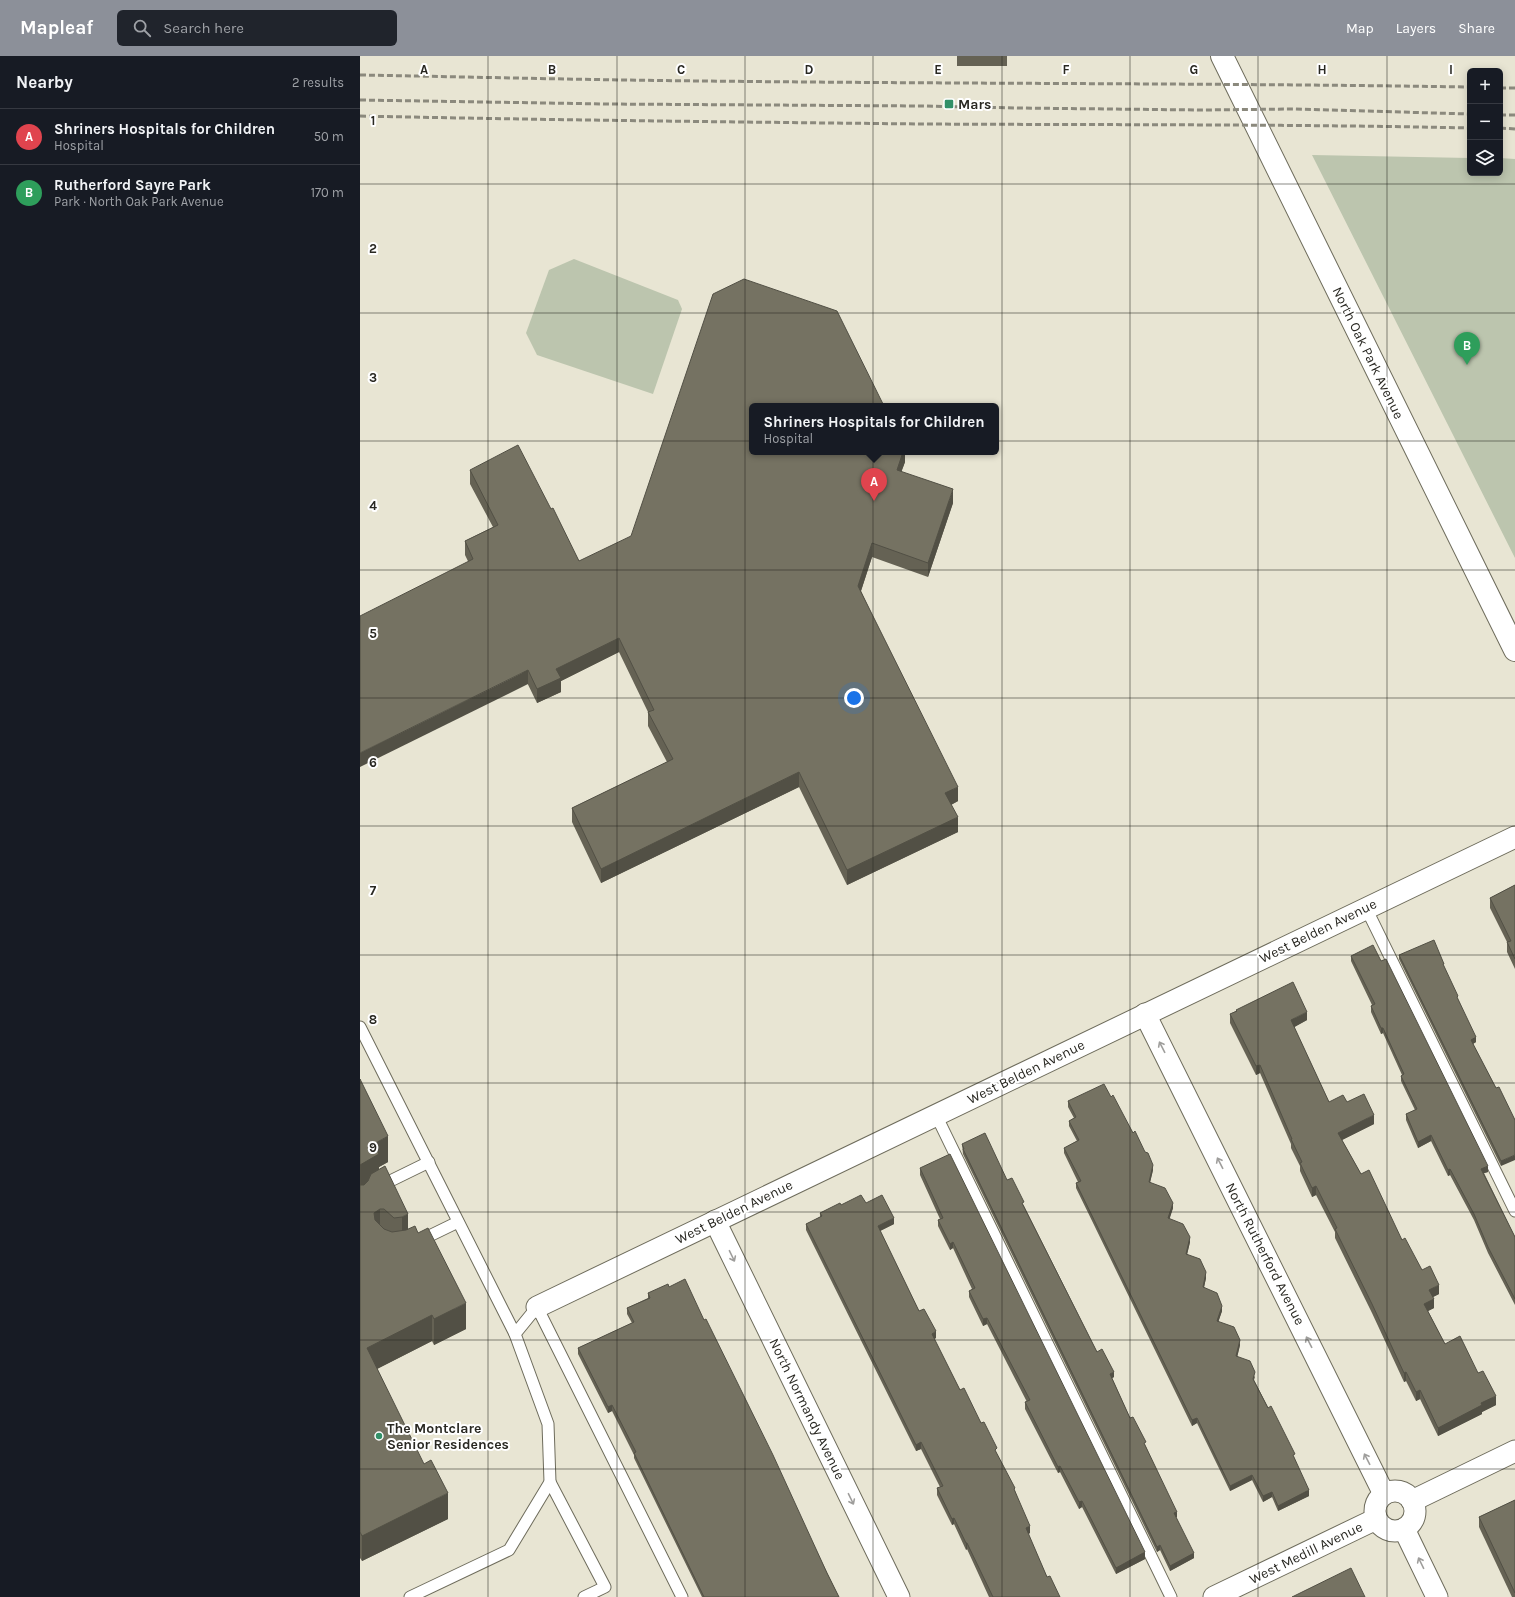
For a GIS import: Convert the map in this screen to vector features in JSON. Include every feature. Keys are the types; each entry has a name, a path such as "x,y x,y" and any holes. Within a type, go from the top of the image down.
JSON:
{"street":[{"name":"North Oak Park Avenue","path":"1222,56 1515,650"},
{"name":"West Belden Avenue","path":"537,1307 1515,837"},
{"name":"North Rutherford Avenue","path":"1145,1014 1384,1494"},
{"name":"North Normandy Avenue","path":"715,1221 900,1597"},
{"path":"1412,1501 1515,1451"},
{"path":"1397,1490 1408,1496 1412,1501 1415,1507 1413,1519 1404,1529 1391,1530 1385,1528 1376,1519 1374,1513 1376,1502 1384,1494 1390,1491 1397,1490"},
{"name":"West Medill Avenue","path":"1214,1597 1376,1519"},
{"path":"1404,1529 1437,1597"}],"lane":[{"path":"1366,908 1515,1211"},
{"path":"360,1027 515,1334 548,1424 550,1482 606,1587 584,1597"},
{"path":"936,1114 1171,1597"},
{"path":"370,1191 428,1162"},
{"path":"411,1246 458,1222"},
{"path":"515,1334 537,1307 682,1597"},
{"path":"410,1597 509,1550 550,1482"}],"green space":[{"path":"1312,155 1467,158 1467,176 1503,176 1503,158 1515,159 1515,558"},
{"path":"574,259 678,300 682,309 653,394 537,355 526,333 549,270"}],"building":[{"path":"744,279 837,311 883,403 749,403 749,455 902,455 897,470 953,489 928,563 872,543 858,586 958,787 945,793 958,817 847,870 799,772 601,869 572,808 673,759 648,712 654,710 619,638 556,669 561,678 537,689 528,670 360,753 360,616 473,559 465,541 498,525 470,470 518,445 551,509 553,508 579,561 631,536 713,294"},
{"path":"1515,885 1515,959 1507,942 1511,941 1490,898"},
{"path":"1434,940 1458,996 1457,997 1476,1037 1471,1040 1496,1088 1499,1087 1515,1120 1515,1155 1501,1161 1399,955"},
{"path":"1373,945 1381,961 1386,959 1488,1166 1481,1169 1515,1237 1515,1299 1488,1247 1474,1214 1450,1169 1448,1170 1431,1135 1418,1142 1406,1114 1417,1109 1401,1076 1404,1074 1371,1006 1375,1004 1351,956"},
{"path":"1293,982 1307,1012 1291,1020 1329,1102 1343,1095 1347,1102 1364,1094 1374,1115 1338,1133 1361,1174 1369,1170 1402,1240 1405,1238 1422,1270 1430,1266 1439,1285 1429,1290 1434,1299 1424,1304 1445,1344 1460,1336 1478,1373 1483,1371 1496,1396 1438,1428 1420,1390 1416,1392 1406,1372 1404,1373 1335,1229 1337,1228 1316,1186 1312,1188 1300,1163 1302,1162 1260,1065 1256,1066 1230,1014"},
{"path":"360,1079 388,1136 374,1144 379,1154 360,1165"},
{"path":"1104,1084 1111,1097 1113,1095 1133,1133 1135,1131 1145,1152 1148,1153 1153,1165 1149,1182 1165,1188 1173,1203 1168,1218 1183,1224 1190,1237 1186,1254 1200,1259 1206,1272 1203,1287 1217,1293 1222,1306 1217,1321 1234,1327 1240,1340 1236,1356 1250,1361 1255,1372 1253,1379 1268,1408 1271,1406 1295,1454 1293,1455 1309,1490 1278,1506 1272,1492 1263,1496 1252,1475 1230,1486 1197,1418 1192,1420 1076,1183 1081,1181 1064,1148 1079,1140 1069,1121 1076,1117 1068,1101"},
{"path":"985,1133 1007,1180 1012,1178 1024,1202 1022,1203 1097,1352 1102,1349 1114,1372 1110,1374 1130,1418 1133,1417 1146,1442 1144,1443 1177,1512 1174,1513 1194,1553 1170,1566 1160,1545 1157,1547 963,1149 962,1144"},
{"path":"950,1154 1145,1552 1116,1568 1082,1501 1079,1502 1060,1466 1058,1467 1025,1402 1030,1400 987,1318 983,1319 969,1291 975,1288 953,1242 950,1244 938,1220 943,1218 920,1168"},
{"path":"385,1166 408,1214 402,1217 394,1218 384,1209 380,1209 374,1213 375,1220 384,1229 392,1232 406,1230 415,1226 418,1233 428,1228 466,1303 434,1319 432,1315 367,1348 424,1464 431,1460 448,1493 362,1536 360,1532 360,1185 364,1185 368,1181 371,1174"},
{"path":"861,1195 866,1203 882,1195 894,1218 878,1226 919,1311 924,1309 936,1331 932,1334 960,1390 964,1388 981,1423 984,1422 997,1448 995,1450 1015,1488 1014,1489 1030,1526 1026,1528 1047,1577 1050,1576 1060,1597 993,1597 954,1518 952,1519 937,1488 943,1486 921,1442 916,1445 806,1224 822,1216 820,1213"},
{"path":"685,1279 704,1320 706,1319 773,1455 839,1597 704,1597 634,1453 636,1452 612,1405 608,1407 578,1348 634,1322 627,1308 650,1298 648,1293 668,1284 669,1287"},
{"path":"1515,1500 1515,1593 1479,1517"},
{"path":"1351,1568 1365,1597 1292,1597"}],"railway":[{"path":"360,75 663,81 1467,87"},
{"path":"1503,88 1515,88"},
{"path":"360,100 1201,110 1294,109 1467,114"},
{"path":"1503,115 1515,115"},
{"path":"360,116 923,124 1265,125 1467,128"},
{"path":"1503,128 1515,129"}],"place":[{"name":"Mars","path":"949,104"},
{"name":"Rutherford Sayre Park","path":"1467,365"},
{"name":"Shriners Hospitals for Children","path":"874,501"},
{"name":"The Montclare Senior Residences","path":"379,1436"}]}
